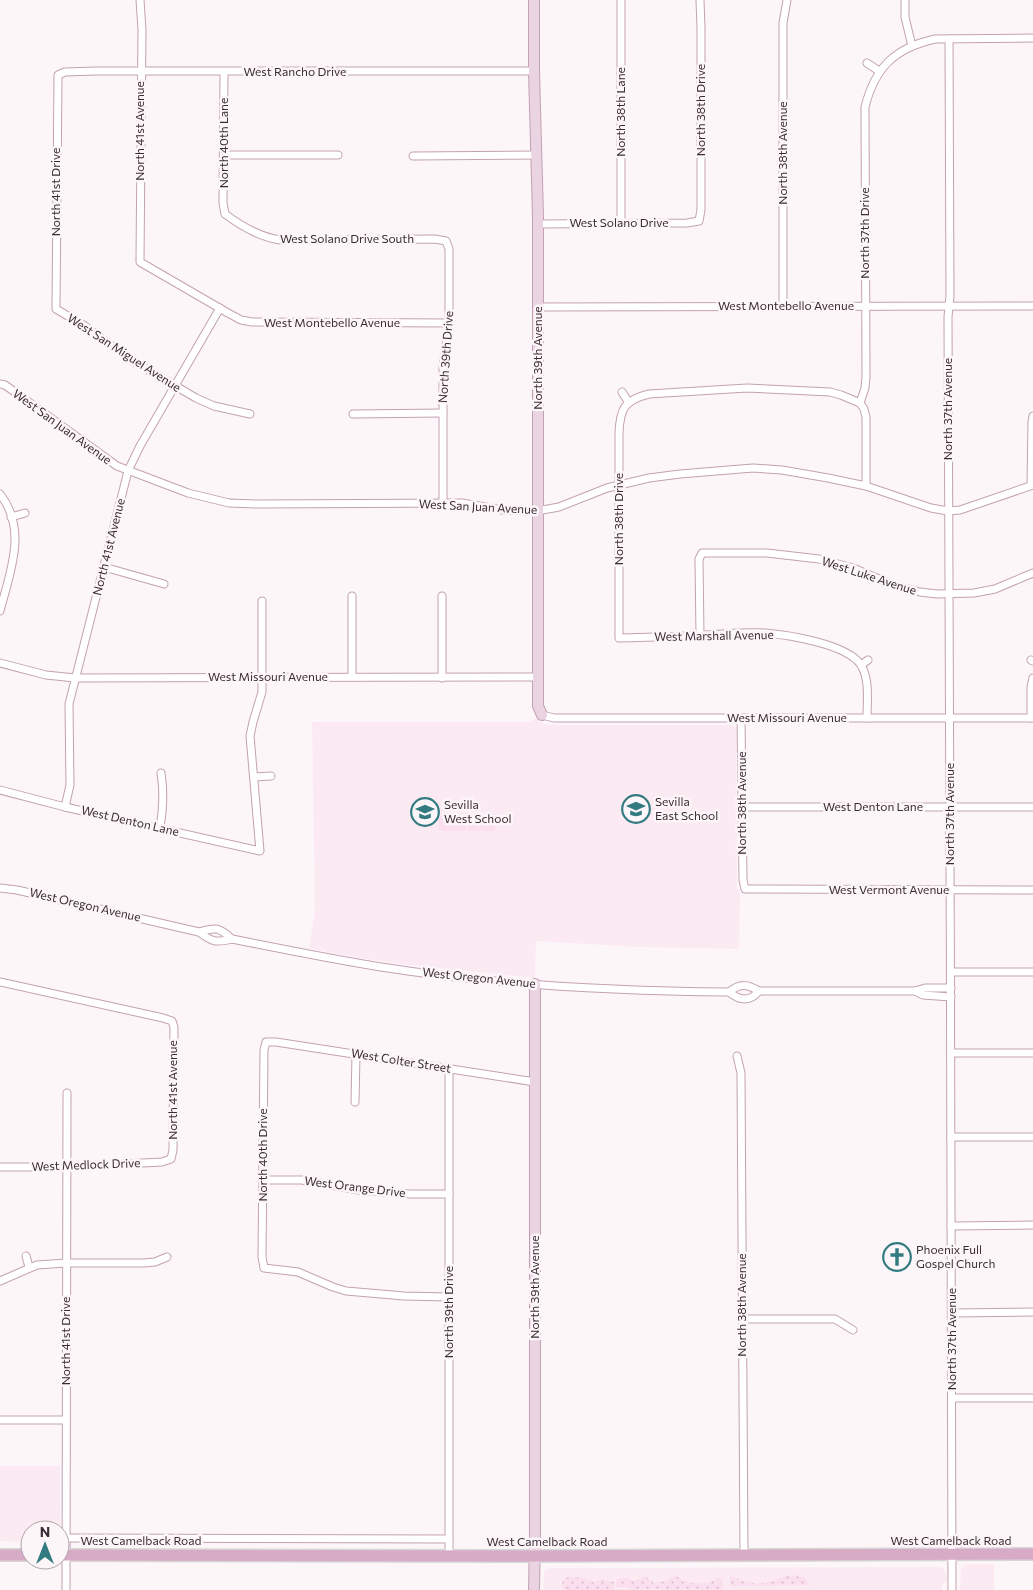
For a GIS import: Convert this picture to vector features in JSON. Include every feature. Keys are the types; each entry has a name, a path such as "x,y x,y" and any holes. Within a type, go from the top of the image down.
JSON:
{"main road":[{"name":"West Camelback Road","path":"70,1556 1033,1554"},
{"path":"0,1555 20,1555"}],"street":[{"name":"North 41st Avenue","path":"140,0 142,30 140,72 140,262"},
{"name":"North 39th Avenue","path":"534,0 538,224 538,706 542,714"},
{"name":"North 38th Lane","path":"620,223 621,0"},
{"name":"North 38th Drive","path":"699,221 701,190 700,0"},
{"name":"North 38th Avenue","path":"783,306 783,23 787,0"},
{"path":"905,0 905,17 912,46"},
{"name":"North 37th Drive","path":"866,486 866,416 864,408 860,403 865,388 866,376 865,107 869,91 879,71 894,55 912,46 935,39 1033,38"},
{"name":"North 37th Avenue","path":"949,39 948,594 950,717 952,1590"},
{"path":"867,63 879,71"},
{"name":"West Rancho Drive","path":"58,74 65,72 534,71"},
{"name":"North 40th Lane","path":"224,72 223,203 225,214"},
{"name":"North 41st Drive","path":"56,309 58,74"},
{"path":"224,154 338,155"},
{"path":"413,156 537,154"},
{"name":"West Solano Drive South","path":"225,214 259,234 280,240 435,239 446,241"},
{"name":"West Solano Drive","path":"538,224 687,223 699,221"},
{"name":"North 39th Drive","path":"443,503 443,367 449,323 449,249 446,241"},
{"name":"West Montebello Avenue","path":"140,262 241,320 264,323 449,323"},
{"name":"West Montebello Avenue","path":"538,307 1033,306"},
{"name":"North 41st Avenue","path":"65,807 70,786 69,712 128,472 140,446 220,308"},
{"name":"West San Miguel Avenue","path":"56,309 85,326 131,360 196,398 214,406 250,414"},
{"name":"West San Juan Avenue","path":"0,384 5,385 39,409 95,452 128,472 188,493 229,503 443,503 477,505 502,510 537,511 559,507 607,488 649,478 754,468 782,470 866,486 930,508 948,511 968,508 1032,485"},
{"path":"622,392 629,402 649,394 747,388 830,392 860,403"},
{"name":"North 38th Drive","path":"620,638 620,417 623,408 629,402"},
{"path":"353,414 443,413"},
{"path":"1032,485 1033,416"},
{"path":"0,611 16,550 14,526 1,495"},
{"path":"11,517 25,513"},
{"name":"West Luke Avenue","path":"700,636 699,559 702,553 767,553 819,559 853,568 891,584 920,592 948,594 974,593 995,589 1033,573"},
{"path":"104,567 164,584"},
{"path":"352,596 352,677"},
{"path":"442,596 442,678"},
{"path":"262,601 261,697 250,730 254,777 271,776"},
{"name":"West Marshall Avenue","path":"620,638 762,633 788,636 824,644 842,651 861,665"},
{"path":"867,718 867,687 861,665 868,660"},
{"name":"West Missouri Avenue","path":"0,663 46,675 76,678 538,677"},
{"path":"1032,718 1031,687 1033,678"},
{"name":"West Missouri Avenue","path":"542,714 554,718 1032,718"},
{"name":"North 38th Avenue","path":"741,718 742,880 745,889"},
{"path":"160,828 163,784 161,773"},
{"name":"West Denton Lane","path":"0,790 65,807 260,851 254,777"},
{"name":"West Denton Lane","path":"743,807 1033,807"},
{"name":"West Oregon Avenue","path":"0,888 17,890 198,932 210,940 219,942 232,939 382,967 535,984 631,990 729,992 740,985 749,985 759,991 916,992 925,988 951,988"},
{"name":"West Vermont Avenue","path":"745,889 1033,890"},
{"name":"West Oregon Avenue","path":"198,932 213,928 222,930 232,939"},
{"path":"951,972 1033,972"},
{"name":"North 41st Avenue","path":"0,982 172,1021 174,1027 173,1141 171,1159"},
{"name":"North 39th Avenue","path":"534,1590 535,984"},
{"name":"West Oregon Avenue","path":"729,992 744,1000 755,996 759,991"},
{"name":"West Oregon Avenue","path":"916,992 923,996 951,997"},
{"name":"West Colter Street","path":"266,1042 535,1082"},
{"name":"North 40th Drive","path":"266,1042 264,1050 262,1180 262,1257 264,1268 298,1272 346,1291 404,1296 449,1297"},
{"path":"951,1053 1033,1053"},
{"path":"355,1102 356,1055"},
{"name":"North 38th Avenue","path":"737,1056 741,1073 744,1555"},
{"name":"North 39th Drive","path":"449,1069 449,1556"},
{"name":"North 41st Drive","path":"66,1093 66,1520"},
{"path":"951,1137 1033,1137"},
{"name":"West Medlock Drive","path":"0,1167 66,1167 162,1162 171,1159"},
{"name":"West Orange Drive","path":"262,1180 302,1180 359,1190 410,1194 449,1194"},
{"path":"951,1226 1033,1225"},
{"path":"26,1256 29,1268"},
{"path":"0,1281 37,1265 144,1263 156,1262 167,1257"},
{"path":"952,1312 1033,1312"},
{"path":"742,1319 835,1319 853,1330"},
{"path":"952,1398 1033,1398"},
{"path":"0,1420 66,1420"},
{"name":"West Camelback Road","path":"70,1538 449,1539"},
{"path":"219,1538 219,1555"},
{"name":"North 41st Drive","path":"64,1570 66,1590"}],"shaded area":[{"path":"536,718 544,724 551,725 731,725 736,728 737,888 740,893 739,949 638,947 536,941 535,978 410,965 359,958 309,948 315,910 312,722 529,722"},
{"path":"439,815 466,815 466,831 439,831"},
{"path":"468,815 495,815 495,831 468,831"},
{"path":"0,1466 60,1466 60,1520 20,1520 20,1542 0,1541"},
{"path":"994,1564 994,1590 960,1590 961,1569 964,1565"},
{"path":"549,1568 943,1568 947,1576 947,1580 942,1585 942,1590 543,1590 544,1572"},
{"path":"795,1575 805,1578 809,1585 730,1586 730,1576 757,1583"},
{"path":"645,1576 654,1583 665,1581 675,1576 685,1581 699,1584 711,1582 718,1578 722,1579 722,1590 637,1590 630,1589 629,1587 616,1587 616,1580 621,1578 634,1581"},
{"path":"568,1577 584,1578 593,1582 603,1579 614,1582 614,1590 564,1590 562,1582"}],"place":[{"name":"Sevilla East School","path":"636,809"},
{"name":"Sevilla West School","path":"425,812"},
{"name":"Phoenix Full Gospel Church","path":"897,1257"}]}
